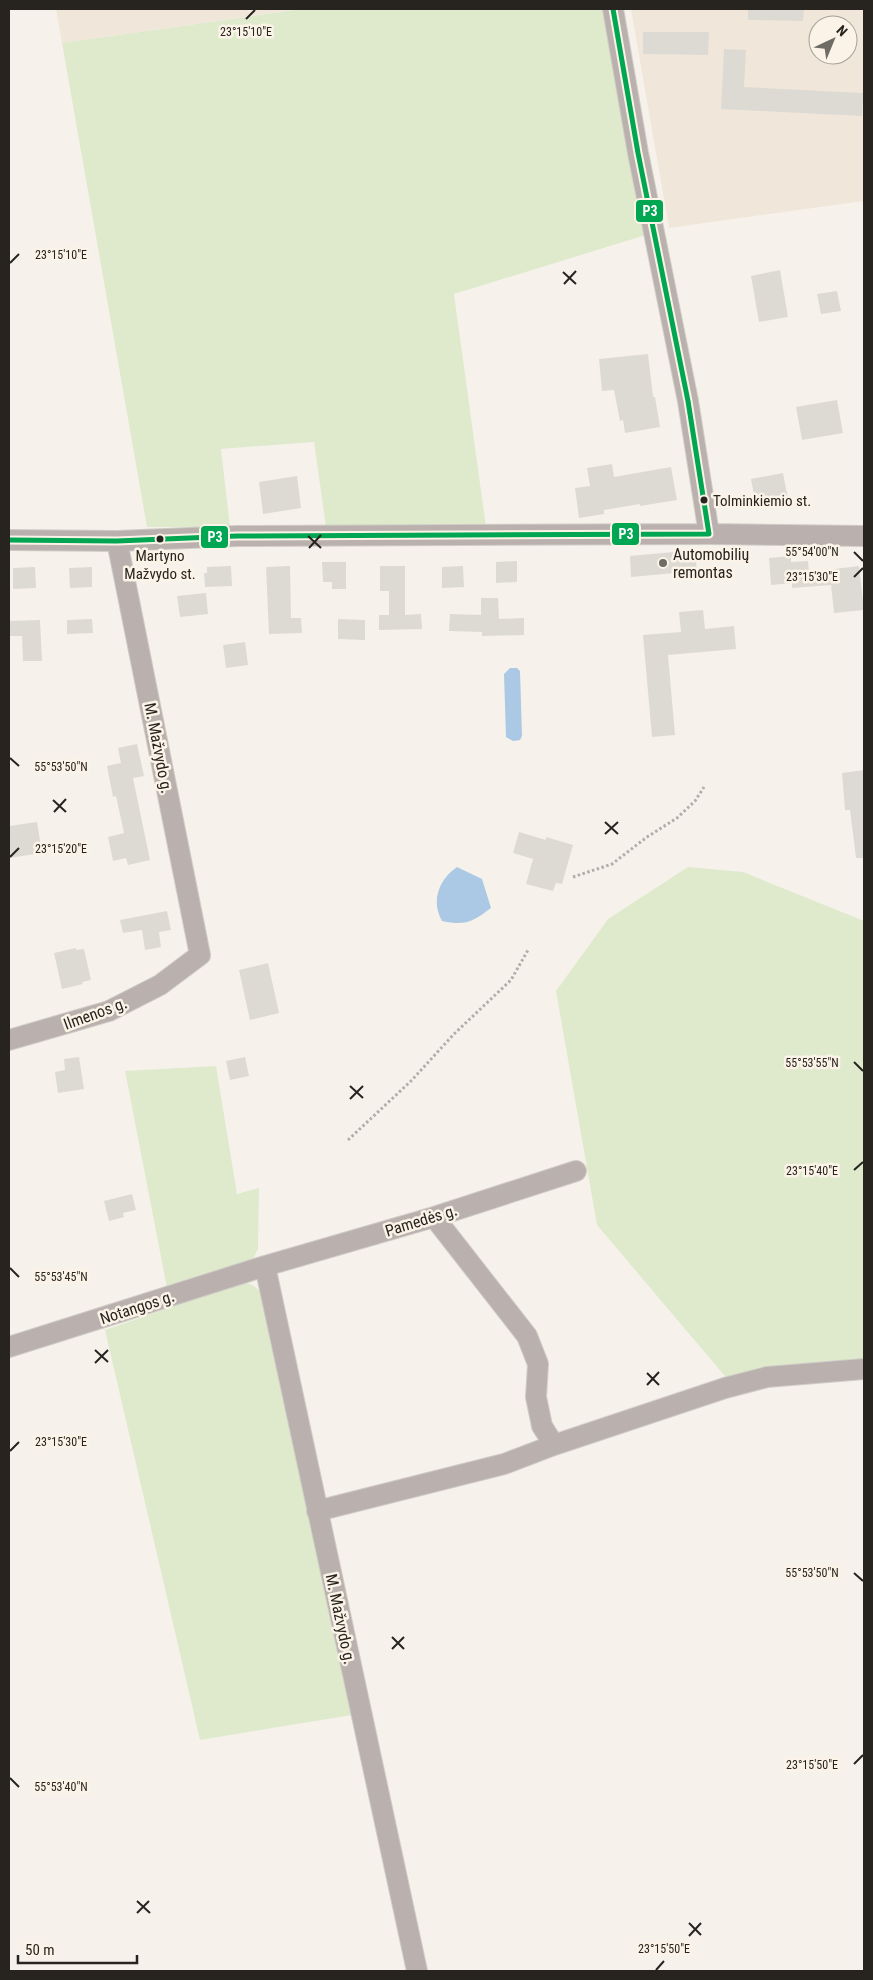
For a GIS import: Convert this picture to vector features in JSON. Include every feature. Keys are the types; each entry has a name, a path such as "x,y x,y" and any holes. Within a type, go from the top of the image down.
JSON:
{"street":[{"path":"613,9 638,153 688,401 709,534"},
{"path":"9,540 118,541 237,536 709,534 864,536"},
{"name":"M. Mažvydo g.","path":"118,541 200,955"},
{"name":"Ilmenos g.","path":"9,1040 109,1011 160,985 200,955"},
{"name":"Pamedės g.","path":"265,1266 434,1217 576,1171"},
{"path":"434,1217 527,1336 538,1364 536,1397 542,1426 554,1445"},
{"name":"M. Mažvydo g.","path":"265,1266 416,1971"},
{"name":"Notangos g.","path":"9,1347 265,1266"},
{"path":"317,1511 504,1464 554,1445 725,1388 767,1377 864,1369"}],"path":[{"path":"573,877 612,864 647,837 677,818 695,801 704,787"},
{"path":"348,1140 511,980 528,950"}],"shaded area":[{"path":"56,9 300,9 62,43"},
{"path":"631,9 864,9 864,201 669,228"}],"green space":[{"path":"301,9 605,9 646,235 454,294 486,527 326,527 314,442 221,449 230,527 147,527 62,43"},
{"path":"688,867 743,872 864,921 864,1365 729,1381 597,1225 556,991 608,919"},
{"path":"216,1066 237,1194 259,1188 258,1249 252,1261 168,1293 125,1071"},
{"path":"244,1282 254,1286 265,1296 352,1715 200,1740 105,1330"}],"water":[{"path":"510,668 517,668 520,671 522,736 520,740 513,741 506,737 504,674"},
{"path":"457,867 482,879 491,908 479,917 463,923 442,921 437,906 438,892 441,885 450,872"}],"building":[{"path":"748,9 804,9 803,21 748,20"},
{"path":"643,32 709,32 708,55 643,54"},
{"path":"724,49 746,50 744,87 863,93 862,116 721,109"},
{"path":"780,270 788,317 759,322 751,276"},
{"path":"837,291 841,311 821,314 817,294"},
{"path":"648,354 653,397 655,397 660,427 625,433 623,420 620,421 614,390 602,391 599,359"},
{"path":"837,400 843,433 802,440 796,407"},
{"path":"612,464 614,477 671,467 677,500 604,510 604,514 579,518 575,488 590,486 587,468"},
{"path":"783,473 788,499 756,505 751,479"},
{"path":"297,476 301,508 263,514 259,482"},
{"name":"Automobilių remontas","path":"695,550 697,571 631,577 630,556"},
{"path":"791,556 791,562 808,561 809,572 859,566 864,610 834,613 831,585 792,588 792,583 771,585 769,558"},
{"path":"517,561 517,582 496,583 496,562"},
{"path":"322,562 346,562 346,589 332,589 332,582 323,582"},
{"path":"231,566 232,586 205,587 204,573 207,573 207,567"},
{"path":"290,566 291,618 301,618 302,633 269,634 266,567"},
{"path":"380,566 405,566 405,615 421,614 422,629 379,630 379,615 389,615 389,591 380,591"},
{"path":"463,566 464,587 442,588 442,567"},
{"path":"35,567 36,588 13,589 13,568"},
{"path":"92,567 92,587 70,588 69,568"},
{"path":"206,593 208,614 180,617 177,596"},
{"path":"481,598 498,598 499,619 524,618 524,635 482,636 482,632 449,631 450,614 481,615"},
{"path":"703,610 705,629 734,626 736,649 668,655 675,735 652,737 643,635 681,632 679,612"},
{"path":"92,619 93,633 67,634 67,620"},
{"path":"338,619 365,620 365,640 338,639"},
{"path":"40,620 42,661 23,661 22,636 9,636 9,621"},
{"path":"245,642 248,665 226,668 223,645"},
{"path":"137,744 144,776 133,778 150,860 128,865 126,858 113,861 108,837 124,833 116,796 113,797 107,766 121,763 118,748"},
{"path":"864,770 864,858 856,858 850,810 845,810 842,773"},
{"path":"37,822 42,853 9,858 9,826"},
{"path":"519,832 573,845 562,884 556,883 553,891 526,884 533,859 513,853"},
{"path":"167,911 171,930 159,932 161,947 145,950 142,930 123,933 120,920"},
{"path":"76,948 76,950 84,949 91,980 62,989 54,953"},
{"path":"268,963 279,1013 250,1020 239,970"},
{"path":"79,1057 84,1089 58,1093 55,1072 65,1070 64,1059"},
{"path":"245,1057 249,1076 230,1080 226,1061"},
{"path":"132,1194 136,1210 123,1213 124,1217 109,1221 104,1201"}],"transit line":[{"name":"P3","path":"9,540 117,541 237,536 709,534 688,401 638,153 613,9"}],"place":[{"name":"Tolminkiemio st.","path":"704,500"},
{"name":"Martyno Mažvydo st.","path":"160,539"},
{"name":"Automobilių remontas","path":"663,563"}]}
